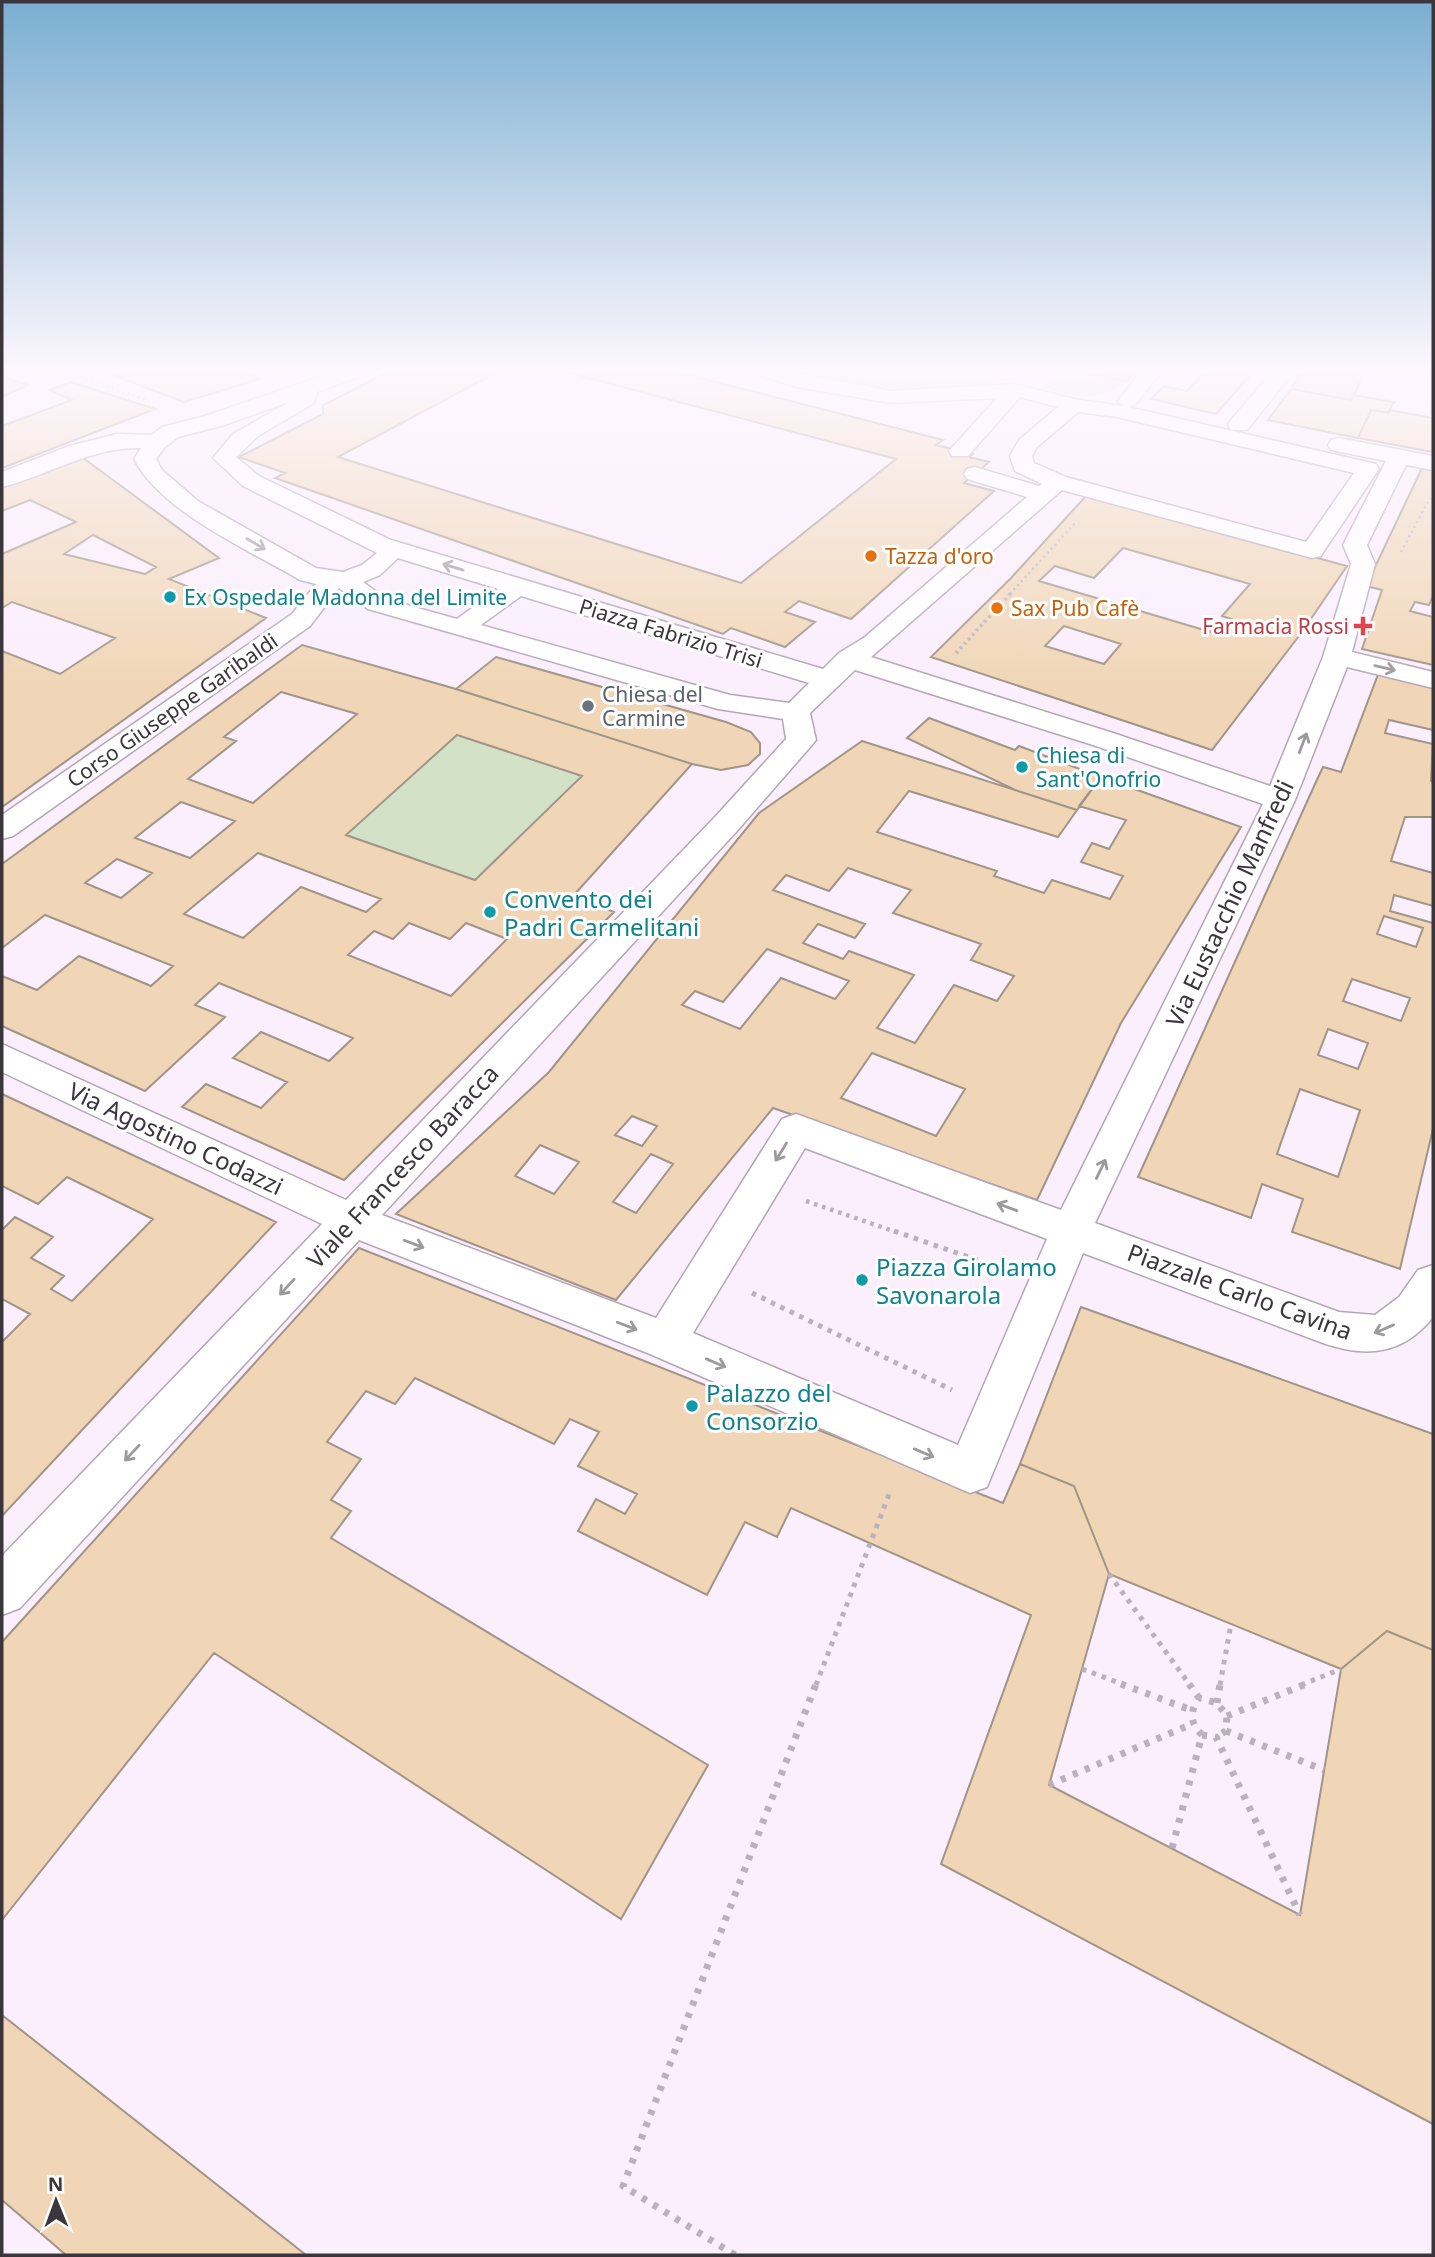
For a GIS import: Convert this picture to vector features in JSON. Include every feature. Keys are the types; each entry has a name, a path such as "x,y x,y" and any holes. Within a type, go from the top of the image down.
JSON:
{"street":[{"path":"155,475 190,506 309,575 338,580 377,604 728,703 799,726"},
{"name":"Piazza Fabrizio Trisi","path":"244,475 382,545 517,587 737,642 826,679"},
{"path":"982,475 1051,488 1363,564"},
{"path":"1037,475 1051,488"},
{"path":"1312,551 1364,475"},
{"name":"Via Eustacchio Manfredi","path":"1071,1231 1280,800 1337,657 1363,564 1355,545 1389,475"},
{"name":"Viale Francesco Baracca","path":"2,1591 726,824 799,726 826,679 849,659 874,643 1051,488"},
{"path":"338,580 371,570 384,560 390,551 382,545"},
{"name":"Corso Giuseppe Garibaldi","path":"2,829 301,620 338,580"},
{"path":"461,628 517,587"},
{"path":"1337,657 1433,680"},
{"path":"849,659 1103,738 1280,800"},
{"name":"Via Agostino Codazzi","path":"2,1057 351,1220 665,1341"},
{"path":"796,1129 1071,1231 970,1472 665,1341 796,1129"},
{"name":"Piazzale Carlo Cavina","path":"1071,1231 1338,1329 1365,1335 1386,1331 1413,1311 1433,1284"}],"path":[{"path":"927,683 1081,517"},
{"path":"761,1185 1004,1270 1009,1261 1054,1270"},
{"path":"708,1271 960,1394 918,1450 623,2186 735,2255"},
{"path":"1109,1574 1199,1698 1217,1703 1227,1716 1226,1731"},
{"path":"1217,1703 1231,1624"},
{"path":"1082,1669 1191,1710"},
{"path":"1227,1716 1341,1669"},
{"path":"1199,1698 1191,1710 1192,1724 1202,1735 1216,1737 1226,1731"},
{"path":"1049,1785 1192,1724"},
{"path":"1226,1731 1324,1770"},
{"path":"1172,1848 1202,1735"},
{"path":"1216,1737 1300,1915"}],"green space":[{"path":"457,735 582,776 475,880 346,835"}],"building":[{"path":"23,475 107,475 219,558 169,579 266,618 2,807 2,651 60,674 115,638 12,602 2,608 2,554 76,522 30,500 2,511 2,483","holes":["93,535 156,567 145,574 64,554"]},
{"path":"280,475 397,475 741,583 876,475 973,475 964,483 994,491 851,619 799,601 785,612 815,622 785,647 731,628 723,634 275,478"},
{"path":"1419,475 1433,475 1433,596 1429,605 1415,602 1410,611 1433,617 1433,665 1362,649 1382,590 1366,586"},
{"path":"1087,495 1347,566 1302,632 1212,750 931,657 1011,578","holes":["1123,548 1250,584 1222,616 1234,620 1221,635 1039,581 1055,566 1094,578","1064,626 1121,644 1104,664 1045,646"]},
{"name":"Convento dei Padri Carmelitani","path":"302,645 456,689 692,764 574,895 614,912 344,1180 182,1107 206,1084 261,1108 287,1082 233,1058 261,1032 329,1061 353,1038 219,983 195,1005 225,1017 145,1091 2,1026 2,976 37,990 79,956 151,986 173,966 45,915 2,948 2,864","holes":["281,692 357,714 253,803 188,779 236,741 224,737","457,735 582,776 475,880 346,835","181,802 235,821 190,858 135,838","258,853 381,899 366,912 301,887 243,938 184,914","117,859 152,873 121,898 85,883","409,923 450,939 466,923 507,939 451,996 348,955 374,931 393,939"]},
{"name":"Chiesa del Carmine","path":"496,657 726,722 751,732 760,743 760,754 748,765 721,770 692,764 456,689"},
{"path":"1379,672 1433,685 1433,730 1389,720 1385,733 1433,744 1433,817 1405,817 1391,861 1433,873 1433,906 1394,895 1390,911 1433,923 1433,1129 1400,1269 1292,1232 1303,1199 1262,1184 1251,1218 1138,1177 1323,767 1341,772","holes":["1384,916 1423,928 1416,947 1377,934","1352,979 1410,998 1401,1021 1343,1001","1328,1029 1368,1043 1358,1069 1318,1055","1300,1089 1360,1110 1338,1177 1277,1154"]},
{"name":"Chiesa di Sant'Onofrio","path":"929,718 1015,750 1019,746 1101,777 1077,810 1015,790 907,738"},
{"path":"862,741 1077,810 1058,837 909,791 877,832 997,871 994,876 1044,893 1052,880 1110,899 1123,876 1081,862 1092,843 1109,849 1126,820 1079,806 1101,777 1241,827 1121,1023 1037,1200 773,1108 616,1300 396,1214 549,1072 759,813","holes":["848,868 911,890 893,913 981,944 971,960 1014,976 997,1001 954,985 915,1043 877,1028 914,975 849,951 843,959 803,943 818,924 855,938 865,924 773,890 786,875 829,891","767,949 849,981 835,999 781,978 740,1029 682,1005 695,991 723,1002","872,1053 965,1089 936,1136 841,1098","632,1116 657,1126 642,1146 615,1135","540,1145 579,1162 554,1194 515,1176","651,1154 673,1164 636,1213 613,1202"]},
{"path":"2,1094 276,1222 2,1516 2,1342 30,1314 2,1299 2,1230 15,1217 53,1237 31,1258 64,1276 51,1289 72,1301 153,1219 67,1177 38,1204 2,1186"},
{"path":"359,1248 1003,1503 1020,1464 1074,1486 1109,1574 1049,1785 1300,1915 1341,1669 1387,1631 1433,1650 1433,2124 941,1864 1031,1615 791,1508 777,1537 745,1522 707,1595 578,1531 596,1499 625,1514 637,1494 578,1466 599,1432 570,1419 554,1444 415,1378 395,1404 366,1391 327,1442 361,1459 331,1500 351,1511 331,1538 708,1765 621,1919 214,1653 2,1920 2,1642"},
{"path":"1081,1307 1433,1434 1433,1650 1387,1631 1341,1669 1109,1574 1074,1486 1020,1464"},
{"path":"2,2015 306,2255 66,2255 2,2200"}],"place":[{"name":"Tazza d'oro","path":"871,556"},
{"name":"Ex Ospedale Madonna del Limite","path":"170,597"},
{"name":"Sax Pub Cafè","path":"997,608"},
{"name":"Farmacia Rossi","path":"1363,626"},
{"name":"Chiesa del Carmine","path":"588,706"},
{"name":"Chiesa di Sant'Onofrio","path":"1022,767"},
{"name":"Convento dei Padri Carmelitani","path":"490,912"},
{"name":"Piazza Girolamo Savonarola","path":"862,1280"},
{"name":"Palazzo del Consorzio","path":"692,1406"}]}
